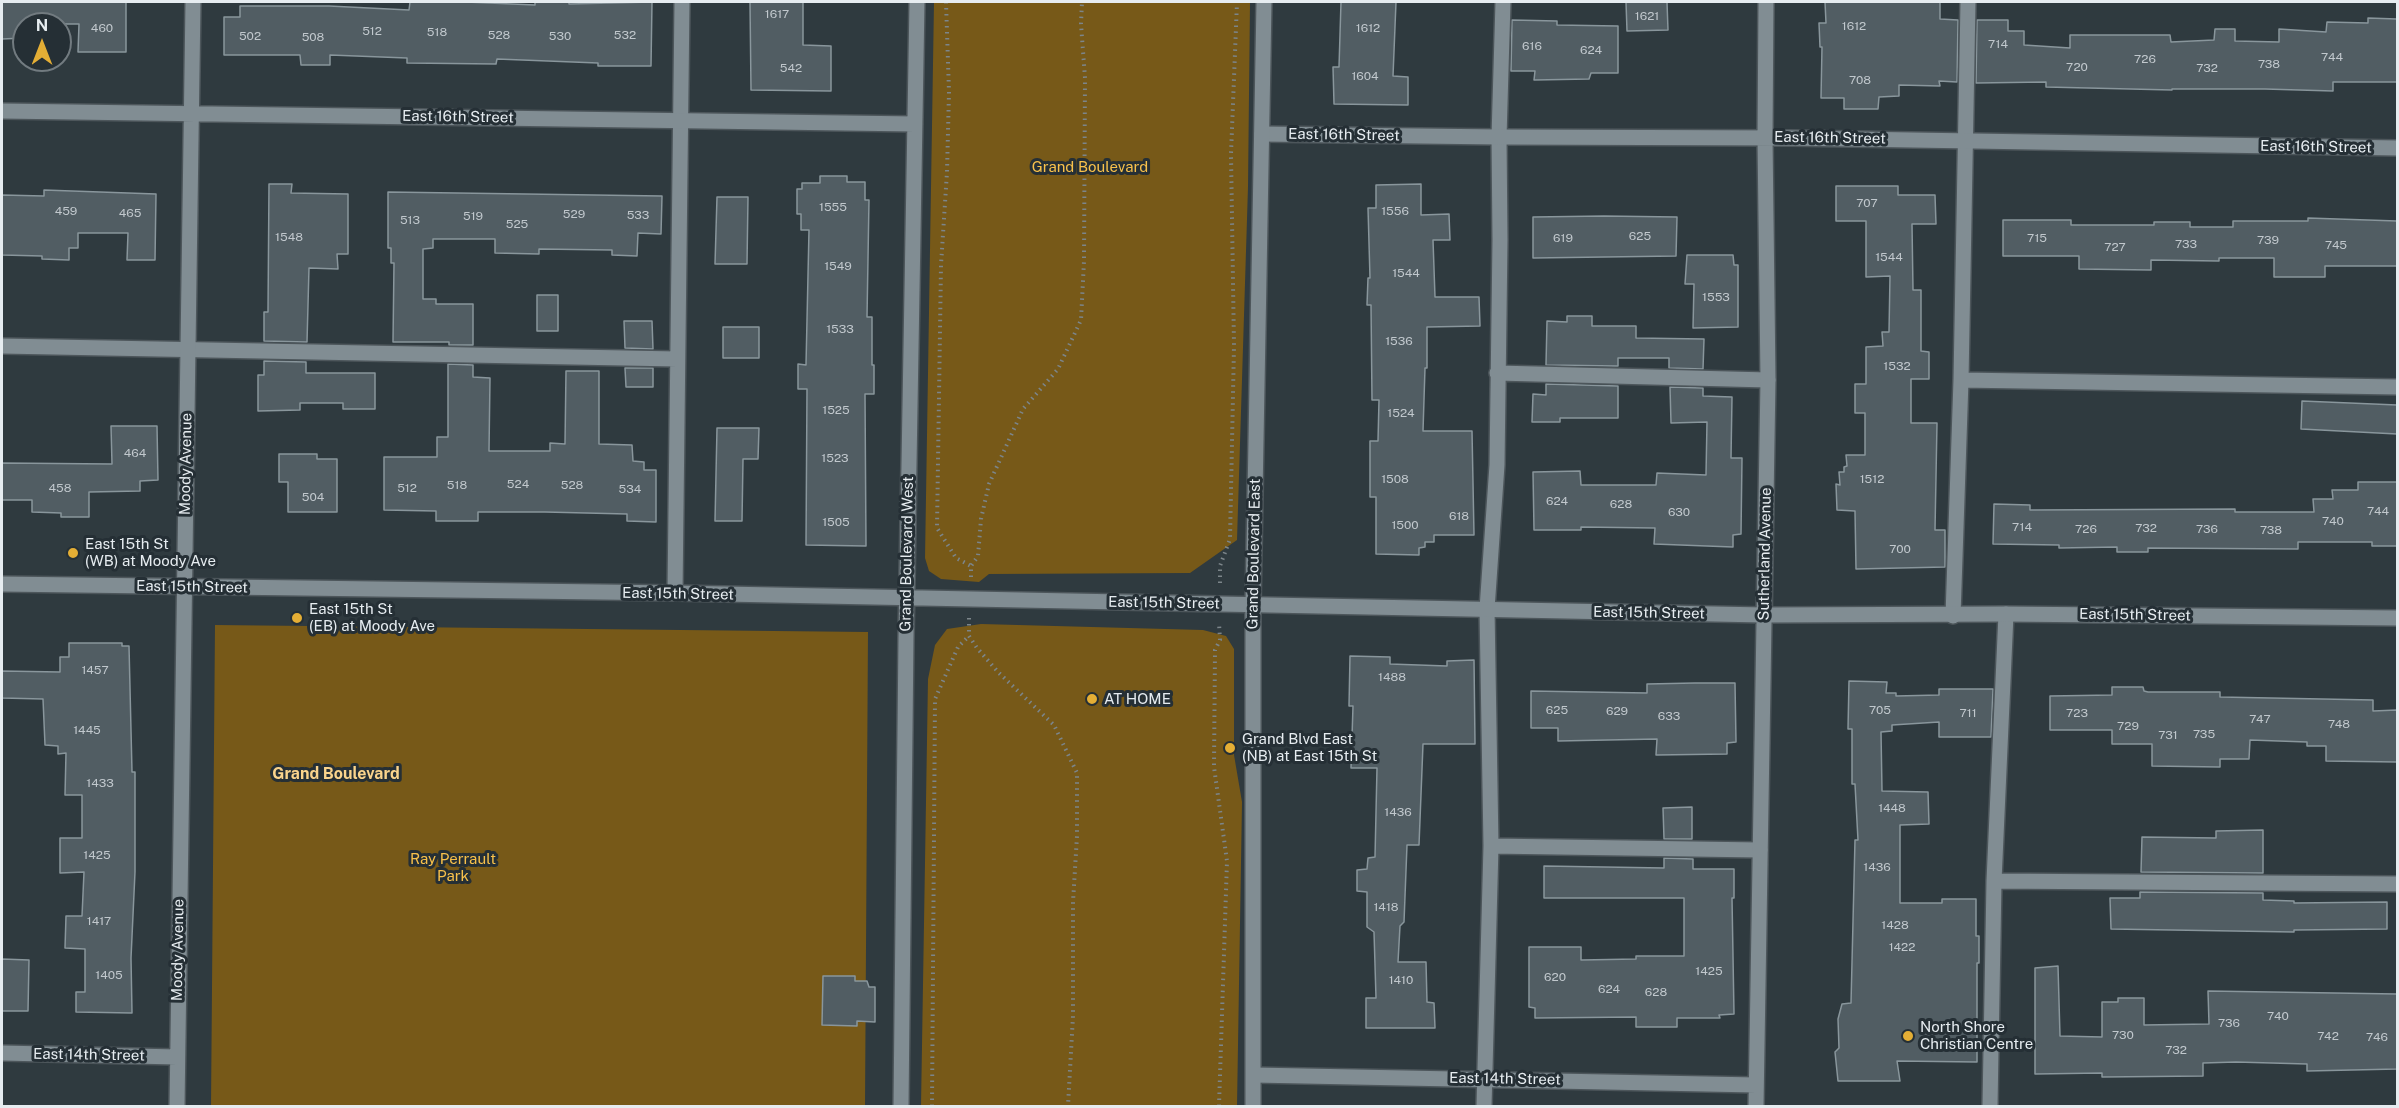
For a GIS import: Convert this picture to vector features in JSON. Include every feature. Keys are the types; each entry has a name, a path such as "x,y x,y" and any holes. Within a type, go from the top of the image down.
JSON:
{"street":[{"name":"Moody Avenue","path":"177,1107 193,2"},
{"path":"675,593 682,2"},
{"name":"Grand Boulevard West","path":"901,1107 917,2"},
{"name":"Grand Boulevard East","path":"1253,1107 1253,605 1264,2"},
{"path":"1484,1107 1491,846 1487,609 1497,465 1499,137 1503,2"},
{"name":"Sutherland Avenue","path":"1756,1107 1768,380 1766,2"},
{"path":"1953,616 1961,380 1968,2"},
{"name":"East 16th Street","path":"2,111 915,124"},
{"name":"East 16th Street","path":"1262,134 1965,140 2397,148"},
{"path":"2,346 677,359"},
{"path":"1497,373 1768,380"},
{"path":"1961,380 2397,387"},
{"name":"East 15th Street","path":"2,584 675,593 1764,615 2006,614 2397,618"},
{"path":"1990,1107 1994,881 2006,614"},
{"path":"1491,846 1760,850"},
{"path":"1994,881 2397,884"},
{"name":"East 14th Street","path":"2,1053 177,1058"},
{"name":"East 14th Street","path":"1254,1075 1756,1085"}],"path":[{"path":"946,2 949,92 941,265 937,528 956,558 971,566 978,556 981,519 989,484 1023,409 1058,369 1081,320 1084,261 1085,78 1081,24 1082,2"},
{"path":"1220,566 1230,539 1234,346 1231,154 1237,2"},
{"path":"932,1107 935,699 958,647 969,636 999,673 1054,725 1077,773 1077,836 1073,902 1073,1016 1068,1107"},
{"path":"1219,1107 1227,861 1214,767 1215,650 1220,640"}],"green space":[{"name":"Grand Boulevard","path":"934,2 1250,2 1248,187 1237,540 1190,573 989,574 979,582 941,579 929,571 925,558"},
{"path":"981,624 1203,630 1226,636 1234,649 1234,755 1242,802 1237,1106 921,1106 928,679 935,645 947,629"},
{"name":"Ray Perrault Park","path":"215,625 868,632 865,1106 211,1106"}],"building":[{"path":"2,2 126,2 126,52 78,52 79,24 72,24 72,12 12,12 12,39 2,39"},
{"path":"410,2 535,5 535,2 569,2 569,4 652,2 651,66 598,66 598,63 497,59 496,64 407,63 407,58 330,55 330,65 301,65 300,55 224,55 224,17 240,17 240,6 329,6 409,10"},
{"path":"750,2 803,2 803,45 831,46 831,91 751,90"},
{"path":"1341,2 1396,2 1393,76 1408,77 1408,105 1334,104 1333,67 1339,67"},
{"path":"1626,2 1667,2 1668,30 1627,31"},
{"path":"1825,2 1940,2 1940,19 1958,20 1957,82 1939,81 1940,86 1899,85 1899,96 1879,97 1878,109 1844,109 1844,98 1821,98 1822,47 1820,47 1819,23 1826,23"},
{"path":"2368,18 2397,19 2397,82 2333,82 2333,91 2172,90 2046,87 2046,82 1976,83 1977,20 2008,20 2008,31 2024,31 2024,45 2070,48 2070,35 2170,35 2171,42 2214,40 2215,29 2235,29 2235,41 2279,42 2279,29 2326,32 2327,22 2368,23"},
{"path":"1512,20 1557,21 1557,25 1618,26 1618,73 1591,73 1589,79 1534,80 1535,71 1511,71"},
{"path":"820,176 847,176 847,182 865,182 865,200 869,200 867,317 872,317 874,394 865,394 866,546 806,545 807,389 798,389 798,364 806,365 809,230 801,230 801,214 797,214 797,189 802,189 802,183 820,183"},
{"path":"269,184 292,184 291,193 348,194 348,254 337,254 338,269 309,268 307,342 264,341 264,312 268,312"},
{"path":"1421,184 1421,215 1449,214 1450,240 1433,240 1435,297 1479,297 1480,326 1427,327 1423,431 1472,431 1474,535 1434,535 1434,542 1425,542 1425,547 1419,548 1419,555 1376,554 1376,497 1370,497 1370,441 1378,441 1379,400 1372,400 1371,305 1367,305 1368,278 1370,278 1368,208 1376,208 1376,185"},
{"path":"1836,186 1898,186 1898,195 1935,195 1936,224 1912,224 1913,290 1921,290 1921,351 1929,352 1929,379 1911,379 1911,423 1937,423 1935,530 1945,530 1945,567 1856,569 1855,511 1837,510 1836,484 1840,485 1839,472 1844,472 1844,467 1847,466 1846,455 1865,455 1865,413 1855,413 1855,384 1866,384 1866,347 1883,346 1882,332 1889,332 1890,276 1866,277 1866,221 1836,221"},
{"path":"44,190 156,194 155,260 127,260 128,233 78,233 78,248 69,248 69,260 42,259 42,256 2,255 2,195 44,196"},
{"path":"388,192 662,196 661,234 638,233 637,256 612,255 612,250 539,249 539,254 495,253 495,239 433,239 433,248 423,249 423,299 436,299 436,304 473,304 473,345 449,345 449,342 393,342 394,263 391,263 391,248 388,248"},
{"path":"717,197 748,197 747,264 715,264"},
{"path":"1533,217 1677,217 1676,256 1533,258"},
{"path":"2308,218 2397,221 2397,266 2325,266 2325,277 2274,277 2274,258 2219,258 2219,261 2151,260 2151,270 2079,269 2079,256 2003,256 2003,220 2071,220 2071,225 2154,225 2154,222 2190,222 2190,227 2233,227 2233,221 2308,221"},
{"path":"1687,255 1733,255 1734,265 1738,265 1738,327 1693,328 1694,284 1685,284"},
{"path":"537,295 558,295 558,331 537,331"},
{"path":"1567,316 1592,316 1592,326 1636,326 1636,338 1704,339 1703,369 1669,368 1669,358 1618,358 1618,366 1546,365 1547,321 1567,322"},
{"path":"624,321 652,321 653,349 625,348"},
{"path":"723,327 759,327 759,358 723,358"},
{"path":"264,361 306,362 306,373 375,373 375,409 343,409 343,403 300,403 300,410 258,411 258,375 264,375"},
{"path":"448,364 473,365 473,377 490,378 489,451 550,451 550,443 565,444 566,371 599,371 599,444 632,445 633,461 644,462 644,470 656,470 656,522 627,521 627,514 545,512 478,512 478,521 436,521 436,511 384,510 384,457 437,457 437,437 448,437"},
{"path":"625,368 653,368 653,387 626,387"},
{"path":"1546,384 1618,386 1618,418 1560,418 1560,422 1532,422 1533,394 1546,395"},
{"path":"1670,387 1703,388 1703,396 1732,397 1731,458 1742,458 1741,534 1733,535 1733,547 1654,544 1655,528 1581,527 1581,530 1534,530 1533,472 1580,471 1581,485 1656,485 1657,473 1706,475 1707,422 1671,423"},
{"path":"2302,401 2397,405 2397,434 2301,429"},
{"path":"111,426 157,426 158,480 140,481 140,491 89,492 89,517 61,517 61,513 32,512 32,500 2,500 2,463 112,464"},
{"path":"717,428 759,428 758,459 743,459 742,521 715,521"},
{"path":"279,454 317,454 317,459 337,459 337,512 288,512 288,482 279,482"},
{"path":"2358,482 2397,482 2397,546 2372,546 2372,542 2298,542 2298,549 2148,548 2148,552 2117,552 2117,547 2059,548 2059,545 1993,544 1994,504 2030,505 2030,510 2235,509 2235,512 2314,512 2313,499 2333,499 2332,490 2358,490"},
{"path":"69,643 122,643 122,646 129,646 132,772 135,772 132,1013 76,1012 76,992 85,992 85,949 65,948 66,916 82,916 84,872 60,873 60,838 82,838 82,795 65,795 66,753 58,754 58,746 45,745 43,699 2,698 2,671 60,672 60,657 69,657"},
{"path":"1350,656 1390,657 1390,664 1447,666 1447,661 1474,660 1475,744 1423,744 1419,845 1407,845 1404,922 1400,926 1398,962 1426,962 1427,1002 1434,1003 1435,1028 1366,1028 1366,998 1376,998 1374,932 1367,927 1367,892 1357,891 1357,870 1367,869 1368,858 1375,857 1377,768 1351,768 1353,706 1349,706"},
{"path":"1849,681 1887,682 1886,693 1896,693 1896,696 1939,695 1939,689 1993,689 1991,737 1939,737 1939,722 1892,725 1892,731 1881,732 1882,791 1928,792 1929,824 1900,825 1900,903 1942,903 1942,899 1976,899 1976,936 1979,936 1977,1062 1897,1061 1900,1081 1838,1081 1835,1052 1839,1048 1838,1019 1842,1004 1851,1003 1855,840 1858,840 1855,784 1852,784 1852,729 1848,729"},
{"path":"1735,683 1736,742 1727,743 1727,754 1656,755 1657,739 1558,741 1558,728 1531,728 1531,691 1647,693 1647,684"},
{"path":"2112,687 2143,687 2144,691 2148,692 2220,692 2220,697 2373,700 2373,711 2397,710 2397,762 2326,761 2326,746 2307,746 2307,742 2250,740 2249,759 2220,759 2220,767 2152,766 2152,744 2112,744 2112,730 2050,730 2050,696 2112,695"},
{"path":"1692,807 1692,839 1664,839 1663,808"},
{"path":"2263,830 2263,873 2141,872 2142,837 2216,838 2216,831"},
{"path":"1664,858 1693,859 1693,869 1734,869 1734,898 1732,898 1734,1014 1719,1015 1720,1018 1677,1018 1677,1027 1636,1027 1636,1017 1535,1018 1535,1008 1529,1007 1529,947 1581,947 1581,960 1636,959 1636,956 1684,956 1684,898 1544,898 1544,866 1664,868"},
{"path":"2140,892 2263,893 2263,900 2294,901 2294,903 2387,902 2387,929 2294,930 2294,932 2111,929 2110,898 2140,898"},
{"path":"2,959 29,960 28,1011 2,1011"},
{"path":"2058,966 2060,1036 2102,1037 2102,1002 2118,1002 2118,998 2144,998 2144,1025 2209,1024 2208,991 2397,994 2397,1069 2307,1071 2307,1064 2236,1062 2203,1063 2203,1076 2102,1077 2102,1073 2035,1074 2035,968"},
{"path":"823,976 855,976 855,981 867,981 869,987 875,987 875,1022 857,1021 857,1026 822,1025"}],"place":[{"name":"East 15th St (WB) at Moody Ave","path":"73,553"},
{"name":"East 15th St (EB) at Moody Ave","path":"297,618"},
{"name":"AT HOME","path":"1092,699"},
{"name":"Grand Blvd East (NB) at East 15th St","path":"1230,748"},
{"name":"North Shore Christian Centre","path":"1908,1036"}],"district":[{"name":"Grand Boulevard","path":"336,774"}]}
